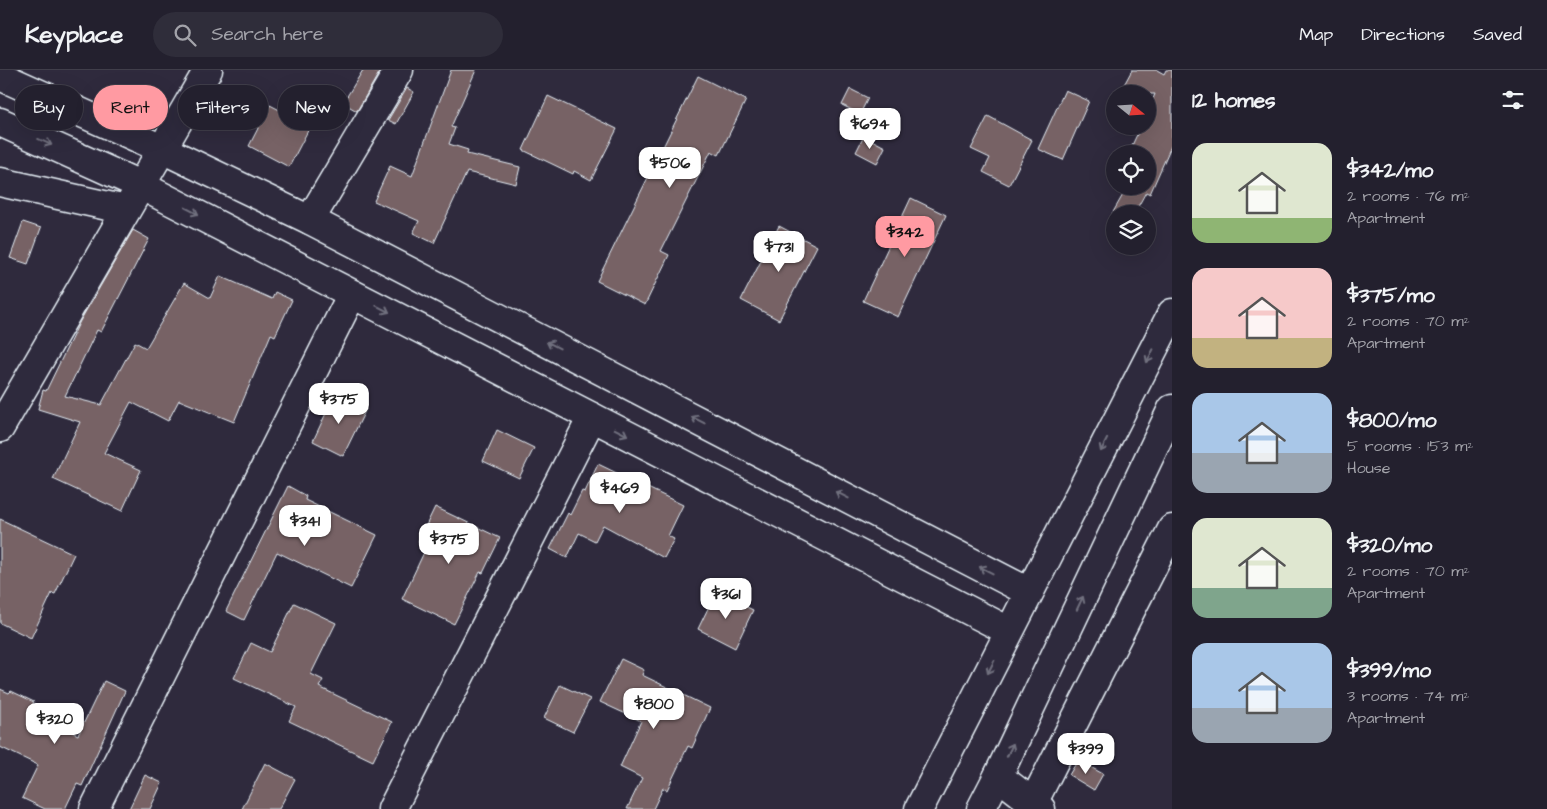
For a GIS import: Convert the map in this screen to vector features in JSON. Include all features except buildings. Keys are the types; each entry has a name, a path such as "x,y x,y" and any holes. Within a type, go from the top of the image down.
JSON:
{"street":[{"path":"0,428 208,70"},
{"path":"310,220 399,70"},
{"path":"0,76 162,149 310,220 1029,592"},
{"path":"0,122 140,185 1009,631"},
{"path":"0,182 126,210"},
{"path":"94,809 352,294"},
{"path":"919,809 1172,313"},
{"path":"981,809 1172,409"},
{"path":"392,809 592,417"},
{"path":"998,776 1035,807 1172,529"}]}
